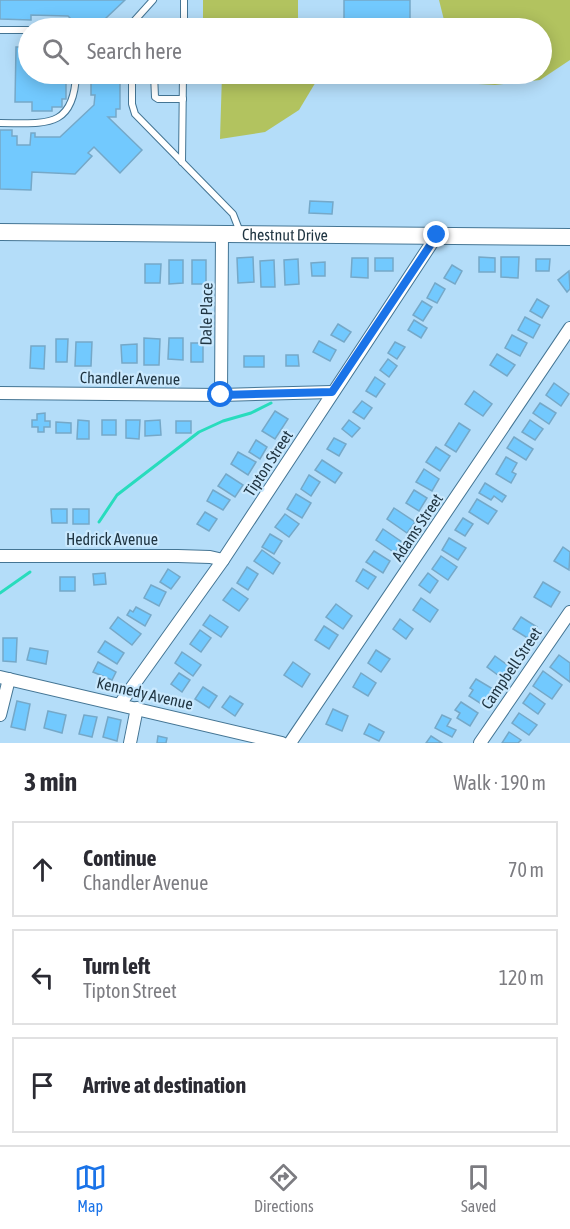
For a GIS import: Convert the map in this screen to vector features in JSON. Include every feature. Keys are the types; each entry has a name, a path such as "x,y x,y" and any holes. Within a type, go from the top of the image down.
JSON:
{"street":[{"name":"Chestnut Drive","path":"0,232 570,237"},
{"name":"Dale Place","path":"221,395 222,234"},
{"name":"Tipton Street","path":"120,704 223,560 437,235"},
{"name":"Adams Street","path":"290,743 570,328"},
{"name":"Chandler Avenue","path":"0,393 221,395 332,392"},
{"name":"Hedrick Avenue","path":"0,556 210,556 223,560"},
{"name":"Campbell Street","path":"480,743 570,612"},
{"name":"Kennedy Avenue","path":"4,678 282,743"},
{"path":"0,715 4,678"},
{"path":"130,743 137,708"}],"lane":[{"path":"137,18 153,0"},
{"path":"184,0 184,18"},
{"path":"0,30 18,30"},
{"path":"0,123 42,123 57,118 72,101 75,84"},
{"path":"132,84 132,104 135,114 233,214 240,233"},
{"path":"154,84 155,97 158,99 183,99"},
{"path":"182,162 183,84"}],"green space":[{"path":"203,0 298,0 298,18 203,18"},
{"path":"439,0 570,0 570,60 552,72 552,18 444,18"},
{"path":"222,84 315,84 299,110 265,132 220,139"}],"building":[{"path":"0,0 125,0 106,18 31,15 31,18 0,19"},
{"path":"344,0 410,0 410,18 344,18"},
{"path":"16,47 18,47 18,84 66,84 66,99 62,99 62,107 52,107 52,111 32,111 32,102 15,102"},
{"path":"91,84 120,84 120,109 116,109 116,117 108,117 142,150 120,173 94,147 88,153 92,156 75,174 32,172 31,190 0,189 0,130 12,130 12,136 17,136 17,145 30,145 31,133 35,133 35,137 60,137 94,105 95,95 91,95"},
{"path":"310,201 333,202 332,214 309,213"},
{"path":"253,257 254,282 238,283 237,258"},
{"path":"479,257 495,258 495,272 479,272"},
{"path":"501,257 519,257 518,278 501,277"},
{"path":"352,258 368,258 368,278 351,277"},
{"path":"375,258 393,258 393,271 375,271"},
{"path":"298,259 299,284 285,285 284,260"},
{"path":"536,259 550,259 549,271 536,271"},
{"path":"169,260 183,260 183,283 169,284"},
{"path":"192,260 206,260 206,284 192,284"},
{"path":"274,260 275,287 261,287 260,261"},
{"path":"325,262 325,276 312,276 311,263"},
{"path":"145,264 161,264 160,283 145,283"},
{"path":"452,265 462,271 455,284 444,278"},
{"path":"569,271 570,289 567,292 558,280"},
{"path":"435,283 445,289 437,303 427,298"},
{"path":"537,299 549,306 542,318 530,311"},
{"path":"422,301 432,307 423,321 413,315"},
{"path":"525,317 540,325 533,338 518,330"},
{"path":"414,320 427,328 421,338 408,330"},
{"path":"338,324 351,332 344,342 331,335"},
{"path":"512,335 527,343 520,356 505,348"},
{"path":"144,338 160,339 159,365 144,365"},
{"path":"169,338 183,338 183,360 168,359"},
{"path":"56,339 68,339 67,362 56,362"},
{"path":"319,341 336,350 330,361 313,352"},
{"path":"76,342 92,342 91,366 75,366"},
{"path":"395,342 405,347 397,359 388,353"},
{"path":"191,343 203,343 203,362 191,362"},
{"path":"137,344 137,363 122,363 121,345"},
{"path":"31,346 45,346 44,369 30,368"},
{"path":"497,354 515,365 507,376 490,365"},
{"path":"286,355 298,355 299,366 286,366"},
{"path":"244,356 264,356 264,367 244,367"},
{"path":"388,359 397,366 389,377 380,370"},
{"path":"375,377 385,384 376,397 366,391"},
{"path":"554,383 569,394 561,406 546,395"},
{"path":"474,391 492,404 483,416 465,404"},
{"path":"362,401 372,408 364,419 353,412"},
{"path":"540,403 556,413 549,424 533,413"},
{"path":"275,411 288,419 275,439 262,431"},
{"path":"45,413 45,421 50,421 50,427 44,427 44,432 38,432 38,427 32,427 32,420 37,420 37,414"},
{"path":"78,420 89,421 89,439 77,439"},
{"path":"102,420 116,420 116,435 102,435"},
{"path":"126,420 140,420 139,439 126,438"},
{"path":"160,420 161,435 145,436 145,421"},
{"path":"349,420 360,428 352,437 342,429"},
{"path":"530,420 543,429 535,440 522,432"},
{"path":"176,421 191,421 191,433 176,433"},
{"path":"56,422 71,423 71,433 56,433"},
{"path":"459,423 470,430 456,452 445,445"},
{"path":"514,437 533,449 526,460 507,448"},
{"path":"334,438 346,444 339,456 327,449"},
{"path":"256,440 267,447 260,459 249,452"},
{"path":"436,447 450,456 440,471 426,462"},
{"path":"238,452 256,462 248,475 231,464"},
{"path":"506,457 517,463 512,472 516,474 511,483 496,474"},
{"path":"322,460 342,473 335,483 315,470"},
{"path":"424,469 439,479 432,491 416,482"},
{"path":"226,474 243,485 235,497 218,486"},
{"path":"309,475 320,482 311,496 301,489"},
{"path":"485,483 506,496 502,502 494,496 491,500 479,493"},
{"path":"213,490 230,500 223,510 207,501"},
{"path":"414,490 427,498 419,511 406,503"},
{"path":"296,494 311,503 302,518 287,509"},
{"path":"477,499 497,511 488,524 469,512"},
{"path":"394,508 415,522 407,533 387,519"},
{"path":"51,509 67,509 67,523 52,523"},
{"path":"73,509 89,509 89,524 73,524"},
{"path":"205,512 217,519 209,531 197,524"},
{"path":"285,514 299,524 289,537 275,527"},
{"path":"463,518 473,524 465,536 455,530"},
{"path":"383,529 402,542 395,553 376,540"},
{"path":"270,534 282,541 274,554 262,547"},
{"path":"449,538 466,548 458,560 442,550"},
{"path":"563,547 570,552 569,570 554,561"},
{"path":"262,550 280,563 273,574 254,561"},
{"path":"374,551 390,561 383,573 366,562"},
{"path":"441,556 457,567 448,580 432,569"},
{"path":"247,567 258,574 248,590 237,583"},
{"path":"168,569 180,577 171,589 160,582"},
{"path":"363,569 376,577 368,589 356,581"},
{"path":"105,573 106,584 94,585 93,574"},
{"path":"428,573 438,581 430,593 419,585"},
{"path":"60,577 75,577 75,591 60,591"},
{"path":"543,582 560,592 551,607 534,597"},
{"path":"151,585 166,592 159,606 144,598"},
{"path":"232,588 248,599 239,611 223,600"},
{"path":"421,598 438,610 430,622 413,610"},
{"path":"336,604 352,616 343,629 326,617"},
{"path":"136,607 151,615 145,626 127,615"},
{"path":"210,615 228,627 221,637 203,625"},
{"path":"118,617 141,634 132,645 110,628"},
{"path":"521,617 537,627 529,639 513,629"},
{"path":"400,619 413,629 406,639 393,629"},
{"path":"324,626 338,635 329,649 315,640"},
{"path":"200,630 211,638 201,652 190,644"},
{"path":"3,638 17,638 16,662 3,661"},
{"path":"105,641 124,653 117,664 98,652"},
{"path":"30,648 48,651 46,664 27,660"},
{"path":"376,650 390,659 381,672 368,663"},
{"path":"182,652 201,665 193,676 175,663"},
{"path":"559,655 570,663 570,682 550,667"},
{"path":"495,656 510,667 502,678 487,667"},
{"path":"98,662 116,672 112,680 93,672"},
{"path":"293,662 310,674 302,687 284,675"},
{"path":"543,671 562,685 552,699 533,686"},
{"path":"179,673 190,680 182,692 171,684"},
{"path":"361,673 376,683 368,696 353,687"},
{"path":"476,679 493,689 483,705 469,696 473,690 470,688"},
{"path":"203,687 217,696 209,708 195,699"},
{"path":"530,693 545,704 538,714 523,703"},
{"path":"230,696 243,704 235,716 222,707"},
{"path":"17,701 30,704 25,730 11,727"},
{"path":"461,702 478,713 470,726 457,718 460,713 455,710"},
{"path":"333,709 348,716 342,731 326,724"},
{"path":"48,711 66,715 62,733 44,728"},
{"path":"519,713 537,725 529,735 512,723"},
{"path":"84,715 97,717 92,737 79,734"},
{"path":"442,715 451,719 447,726 456,730 452,737 435,728"},
{"path":"108,717 121,720 117,741 103,737"},
{"path":"369,724 384,732 379,741 364,734"},
{"path":"509,732 521,740 518,743 502,743"},
{"path":"158,736 167,738 166,743 157,743"},
{"path":"431,736 442,743 426,743"}],"waterway":[{"path":"99,522 117,495 199,432 223,421 251,413 271,403"},
{"path":"0,593 30,572"}],"route":[{"path":"221,395 332,392 437,235"}]}
